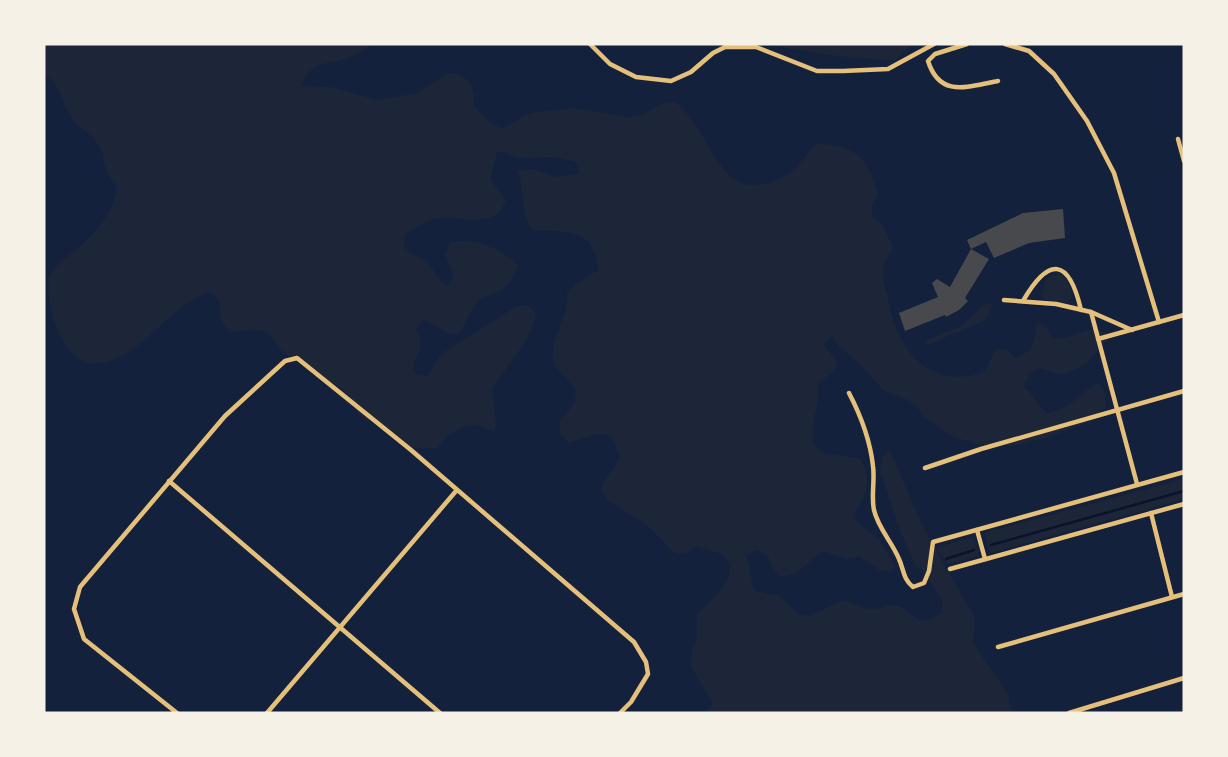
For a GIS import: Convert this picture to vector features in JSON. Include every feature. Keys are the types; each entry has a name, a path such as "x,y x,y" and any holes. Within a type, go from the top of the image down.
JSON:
{"street":[{"path":"590,44 610,64 636,77 671,81 691,72 713,53 725,47 756,47 817,71 843,71 888,69 934,44"},
{"path":"967,44 935,54 928,61 932,72 943,84 956,88 998,81"},
{"path":"1005,44 1029,51 1062,82 1087,121 1114,173 1159,322"},
{"path":"1178,139 1184,161"},
{"path":"1023,302 1041,274 1047,270 1059,269 1072,281 1081,310"},
{"path":"1004,300 1056,304 1091,312 1132,330"},
{"path":"1091,312 1138,484"},
{"path":"1098,339 1184,315"},
{"path":"177,713 85,639 74,609 80,587 225,416 285,360 297,358 411,450 635,642 646,662 648,674 631,702 620,713"},
{"path":"925,468 1184,391"},
{"path":"849,393 861,417 870,445 874,510 900,560 907,583 913,587 924,583 929,572 933,542 1184,472"},
{"path":"169,481 440,713"},
{"path":"267,713 456,491"},
{"path":"950,569 1184,504"},
{"path":"1151,513 1172,597"},
{"path":"977,530 985,559"},
{"path":"998,647 1184,594"},
{"path":"1069,713 1184,678"}],"shaded area":[{"path":"44,44 374,44 351,57 320,65 310,72 302,86 331,87 377,100 417,93 448,73 460,75 470,82 474,94 473,106 491,123 502,129 535,112 573,108 628,117 641,115 663,103 675,102 689,116 721,165 732,177 747,184 765,184 788,174 819,143 852,151 869,170 878,194 872,205 872,217 882,224 893,247 883,275 892,317 907,349 918,361 947,376 965,376 985,372 995,350 1007,349 1015,358 1027,352 1033,344 1037,321 1046,327 1053,338 1094,330 1102,331 1112,335 1086,364 1063,375 1039,368 1029,375 1024,387 1047,413 1057,411 1100,383 1106,407 1086,423 1051,436 1015,446 977,444 954,437 924,417 908,400 883,390 858,362 839,347 832,336 823,344 838,363 832,373 818,384 813,427 814,444 824,453 861,459 867,482 854,515 860,525 880,540 895,567 891,572 879,570 859,556 847,559 823,551 794,574 781,577 772,568 768,556 757,550 746,556 753,587 755,591 780,596 798,614 809,616 843,600 871,609 890,604 901,607 920,621 932,619 942,612 942,600 922,569 916,566 900,531 880,470 882,458 889,449 924,529 975,618 973,643 1008,694 1012,713 705,713 713,704 690,665 697,639 697,615 724,586 730,563 721,554 697,546 687,553 675,554 647,525 607,500 601,489 620,459 617,448 607,436 595,435 569,443 561,434 559,422 574,404 576,391 554,365 554,344 565,312 567,293 598,270 596,256 592,246 577,235 533,230 526,217 517,171 532,169 556,177 579,174 577,162 554,157 517,158 497,152 490,179 506,200 495,215 479,220 437,218 405,234 404,246 407,250 427,262 447,286 454,277 445,253 451,242 469,241 487,246 518,265 506,287 480,300 457,335 423,320 416,330 420,346 413,363 415,374 427,376 441,354 517,306 528,305 536,314 528,338 492,388 496,424 494,432 479,426 466,426 445,439 438,448 405,448 377,424 365,419 341,388 317,376 306,364 283,353 268,333 257,330 231,332 222,323 219,299 209,292 181,308 124,355 97,364 78,358 67,347 57,328 49,295 49,280 57,266 101,225 111,208 117,188 106,170 97,143 73,120 55,84 44,75"},
{"path":"767,44 912,44 896,60 880,60 815,53"},
{"path":"1058,273 1067,280 1070,287 1071,299 1067,302 1045,300 1041,296 1047,278"},
{"path":"985,304 991,304 992,308 984,321 925,344 925,341 961,326"},
{"path":"1184,479 1184,499 990,553 984,533"},
{"path":"973,537 979,556 947,564 936,548"}],"building":[{"path":"1063,209 1065,238 1029,243 994,258 986,242 971,249 967,240 1023,213"},
{"path":"971,249 989,259 965,298 968,301 946,317 945,315 905,331 899,313 938,297 932,283 937,279 950,287"}],"waterway":[{"path":"991,545 1184,491"},
{"path":"946,559 974,550"}]}
